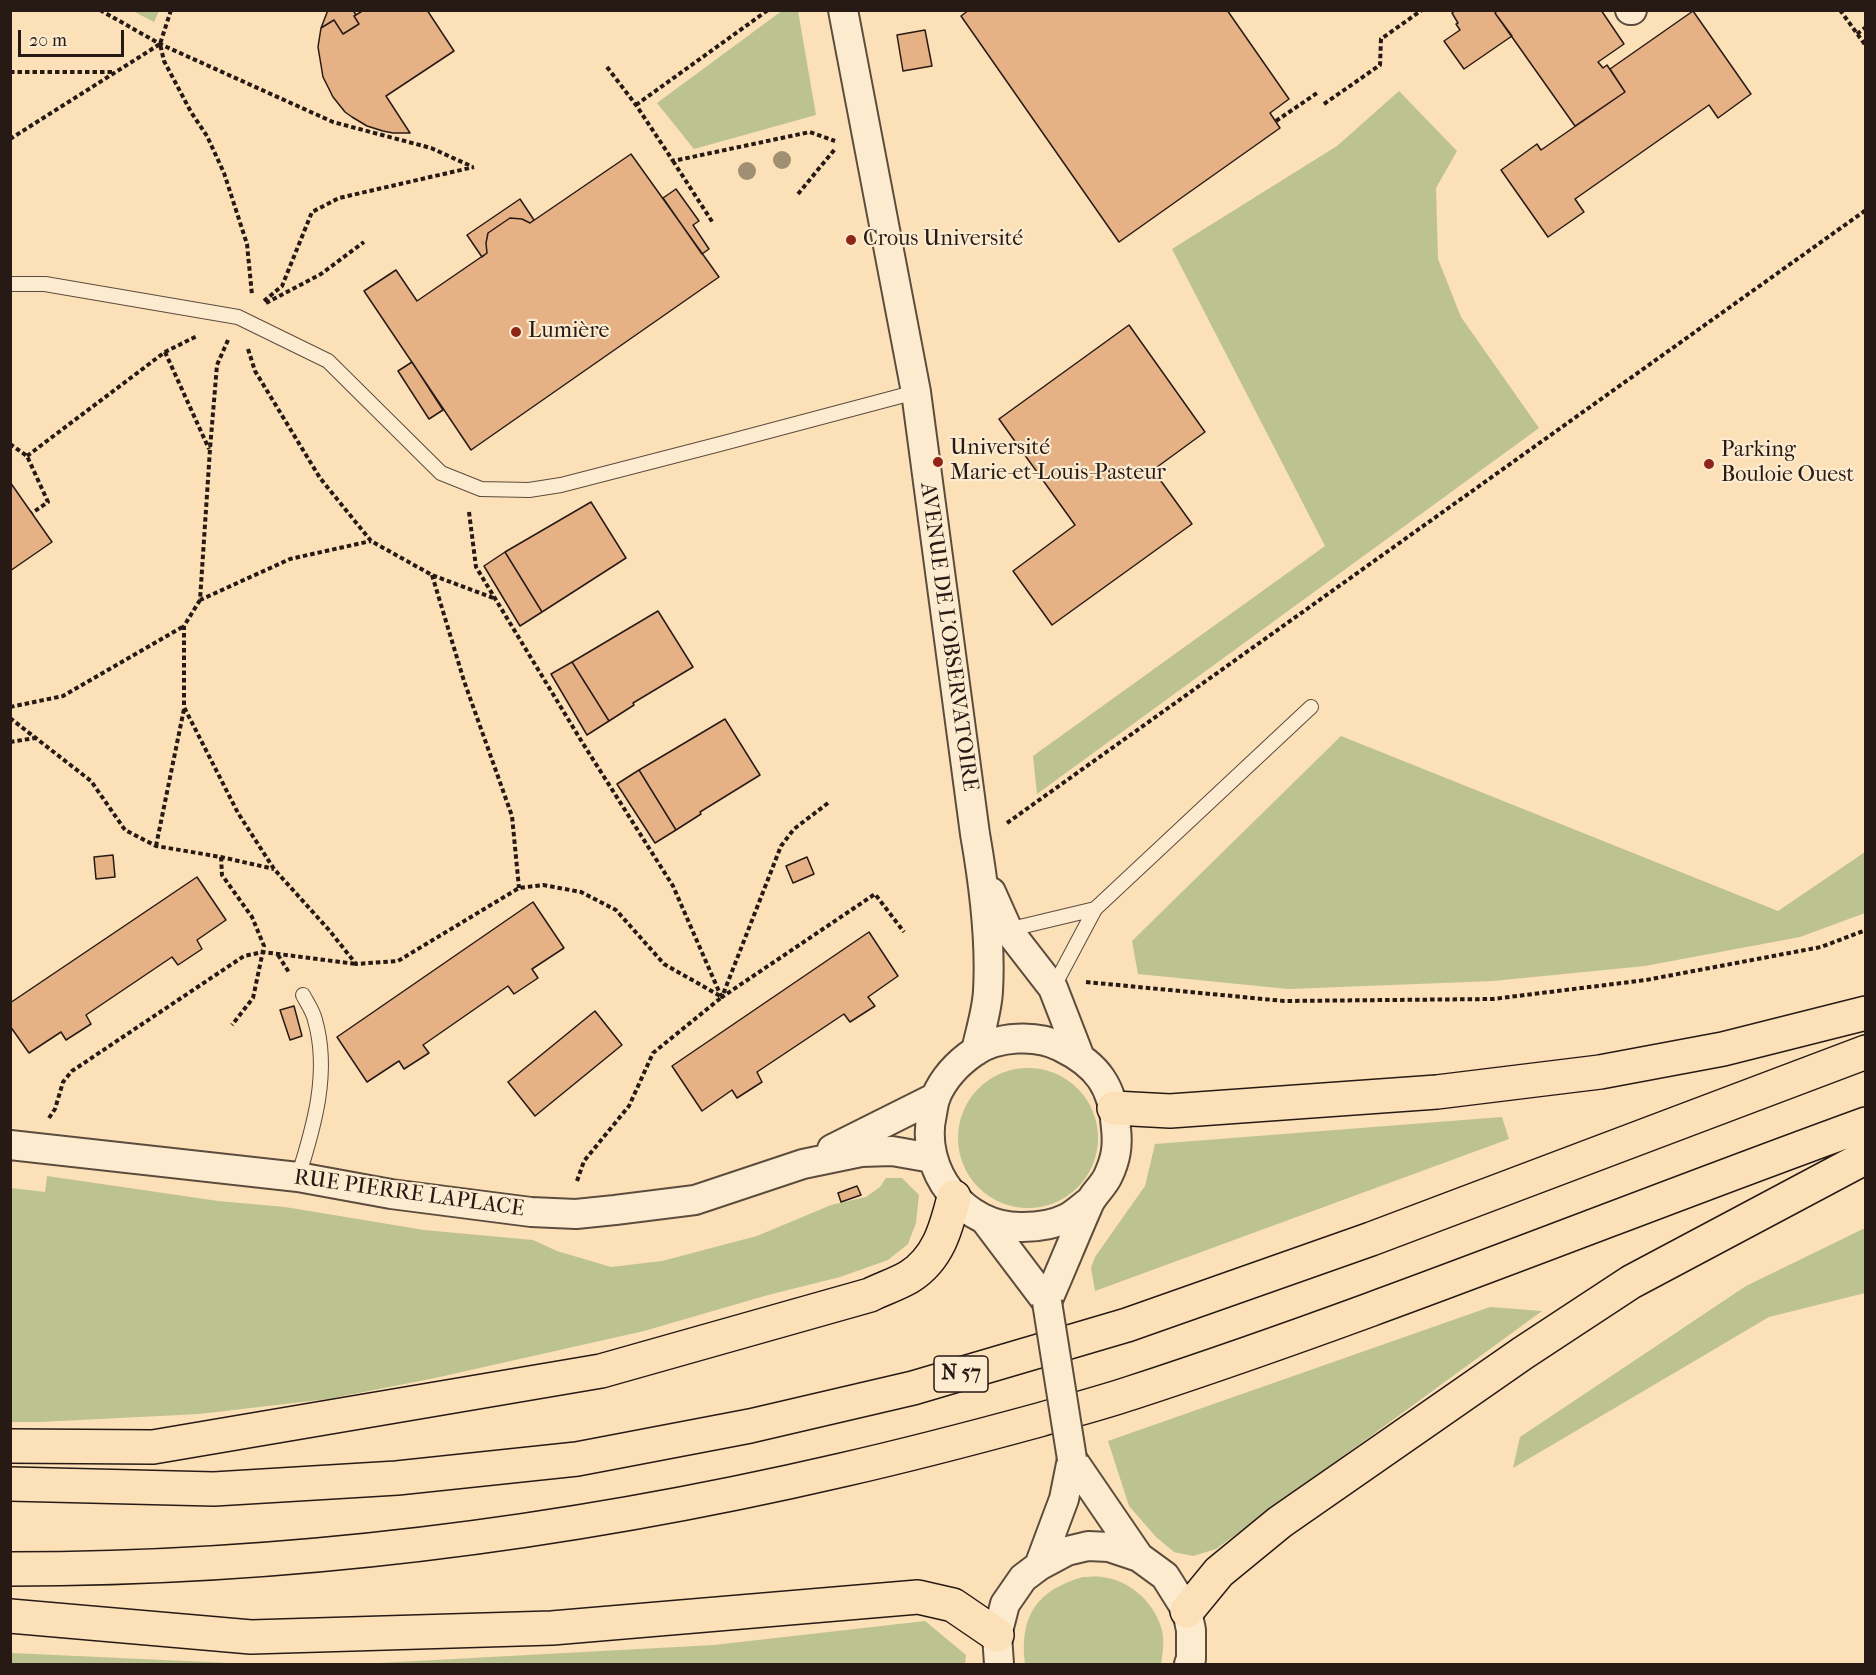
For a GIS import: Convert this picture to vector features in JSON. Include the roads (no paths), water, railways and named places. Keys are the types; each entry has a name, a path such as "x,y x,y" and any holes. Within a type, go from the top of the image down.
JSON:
{"highway":[{"path":"1114,1108 1170,1111 1425,1093 1600,1072 1723,1049 1866,1013"},
{"name":"N 57","path":"10,1484 213,1489 397,1478 577,1458 750,1426 901,1391 1149,1318 1371,1239 1866,1052"},
{"path":"10,1569 201,1565 416,1545 556,1526 744,1492 929,1450 1127,1395 1373,1310 1866,1124"},
{"path":"1187,1611 1219,1572 1280,1522 1523,1353 1631,1282 1866,1157"},
{"path":"10,1446 153,1447 602,1371 870,1294 908,1277 934,1255 946,1229 954,1197"},
{"path":"10,1616 251,1636 552,1628 918,1597 953,1605 998,1650"}],"street":[{"name":"AVENUE DE L'OBSERVATOIRE","path":"843,10 916,392 973,822 982,874 998,932 976,1051"},
{"path":"998,932 1053,988 1079,1055"},
{"path":"1047,1302 1089,1202 1108,1178 1118,1147 1110,1092 1096,1072 1079,1055 1055,1044 1030,1038 1004,1040 976,1051 952,1071 936,1097 929,1127 932,1158 940,1179 954,1197 968,1210 985,1220 1012,1227 1040,1227 1066,1218 1089,1202"},
{"name":"RUE PIERRE LAPLACE","path":"803,1164 936,1097"},
{"name":"RUE PIERRE LAPLACE","path":"10,1145 298,1178 402,1195 531,1212 576,1214 695,1200 803,1164 861,1152 892,1151 932,1158"},
{"path":"985,1220 1047,1302 1072,1459 1065,1499 1039,1566"},
{"path":"1072,1459 1139,1557"},
{"path":"998,1650 1005,1604 1023,1578 1039,1566 1067,1551 1088,1546 1109,1547 1139,1557 1165,1576 1187,1611 1191,1630 1189,1665"}],"lane":[{"path":"10,284 45,284 238,317 328,360 441,473 481,489 529,490 561,485 916,392"},
{"path":"1053,988 1095,909 1311,707"},
{"path":"998,932 1095,909"},
{"path":"298,1178 322,1082 321,1048 315,1018 303,995"}],"place":[{"name":"Crous Université","path":"851,240"},
{"name":"Lumière","path":"516,332"},
{"name":"Université Marie-et-Louis-Pasteur","path":"938,462"},
{"name":"Parking Bouloie Ouest","path":"1709,464"}]}
